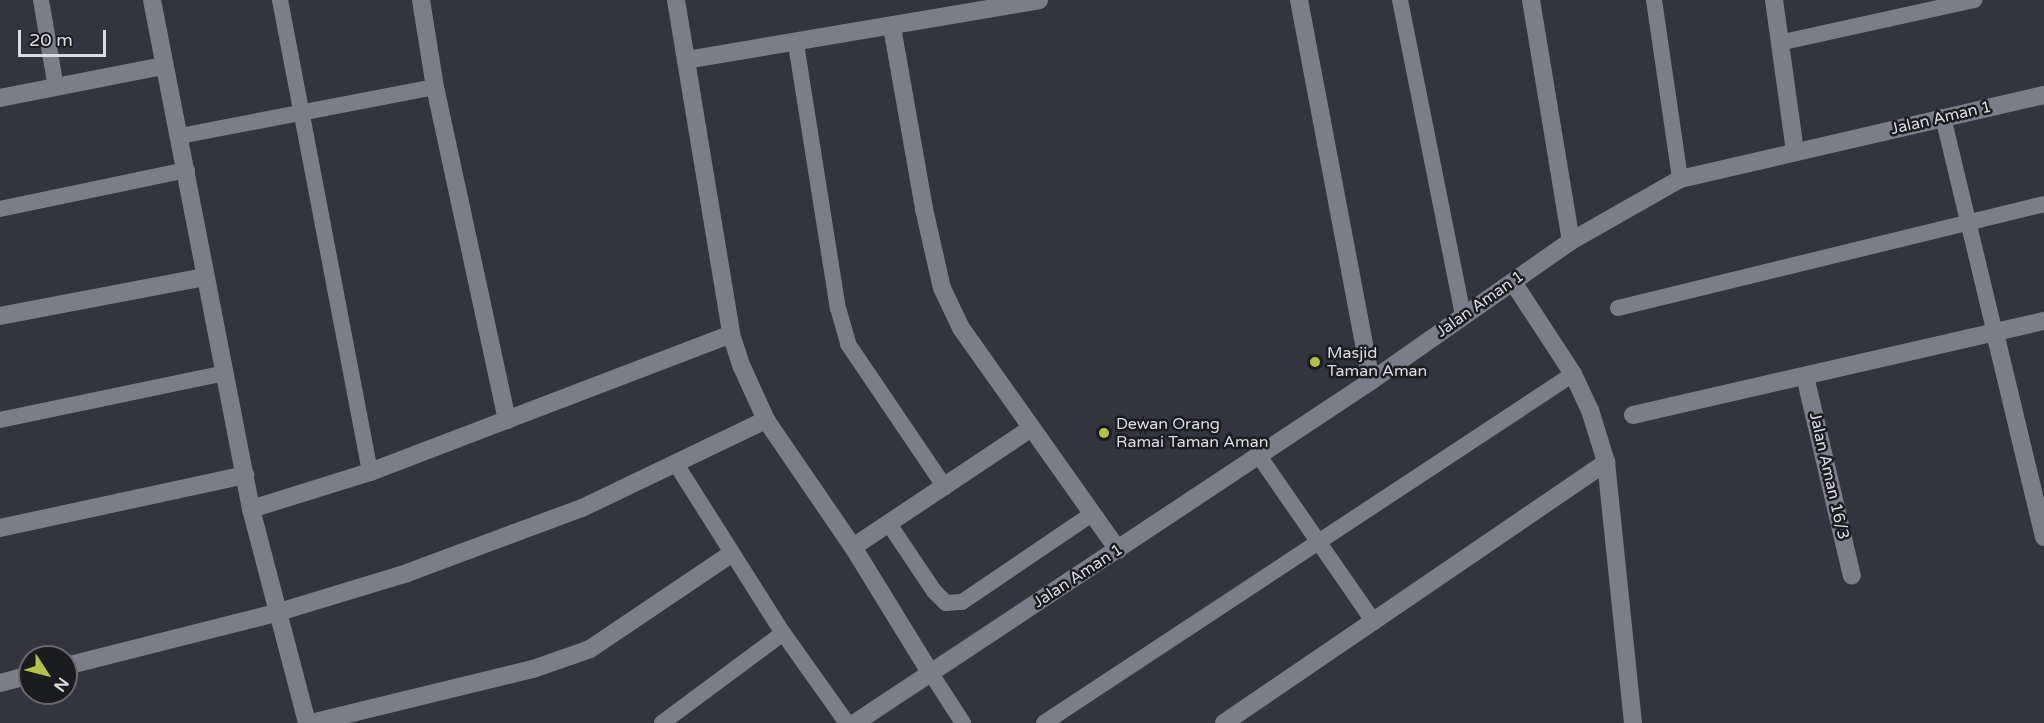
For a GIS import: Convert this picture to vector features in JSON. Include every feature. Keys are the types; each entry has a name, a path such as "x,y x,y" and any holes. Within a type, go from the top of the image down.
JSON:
{"street":[{"path":"152,0 163,66 187,170 251,509 309,723 533,669 581,652 731,554"},
{"path":"421,0 435,87 507,420"},
{"path":"676,0 731,334 742,367 766,420 853,547 930,672"},
{"path":"686,60 796,44 1040,0"},
{"path":"1299,0 1371,381"},
{"path":"1531,0 1571,241"},
{"path":"1774,0 1795,151"},
{"path":"892,27 924,209 942,288 962,328 1030,429 1118,550"},
{"path":"0,98 163,66"},
{"name":"Jalan Aman 1","path":"855,723 1371,381 1571,241 1680,179 2044,95"},
{"path":"0,316 206,277"},
{"path":"1513,282 1573,374 1590,410 1606,462 1633,723"},
{"path":"1633,414 2044,321"},
{"path":"1995,333 2044,537"},
{"path":"251,509 370,472 731,334"},
{"name":"Jalan Aman 16/3","path":"1805,376 1852,576"},
{"path":"78,663 279,612 501,539 582,508 766,420"},
{"path":"853,547 1030,429"},
{"path":"1224,723 1606,462"},
{"path":"0,528 245,475"},
{"path":"0,683 18,678"}],"lane":[{"path":"41,0 56,87"},
{"path":"280,0 300,115 370,472"},
{"path":"1400,0 1463,315"},
{"path":"1654,0 1680,179"},
{"path":"1779,43 1974,0"},
{"path":"796,44 838,308 848,344 945,487"},
{"path":"180,136 300,115 435,87"},
{"path":"1943,117 1995,333"},
{"path":"0,209 187,170"},
{"path":"1618,308 2044,204"},
{"path":"0,420 225,373"},
{"path":"1044,723 1316,541 1573,374"},
{"path":"1259,456 1374,622"},
{"path":"676,464 783,633 847,723"},
{"path":"889,524 934,591 946,603 962,602 1092,514"},
{"path":"662,723 783,633"},
{"path":"930,672 963,723"}],"place":[{"name":"Masjid Taman Aman","path":"1315,362"},
{"name":"Dewan Orang Ramai Taman Aman","path":"1104,433"}]}
